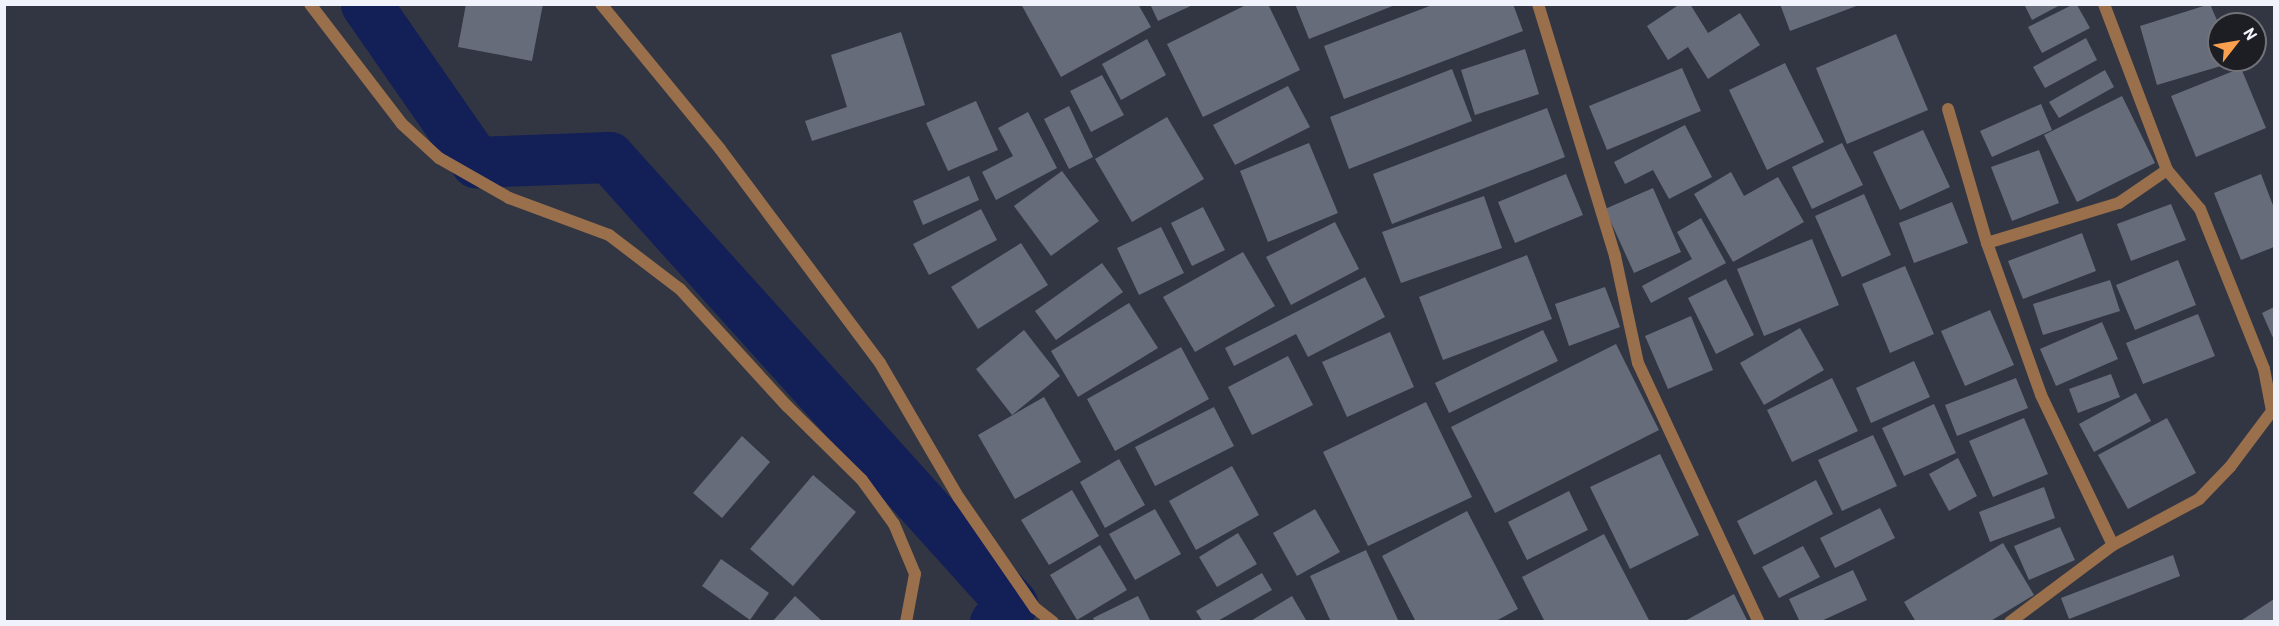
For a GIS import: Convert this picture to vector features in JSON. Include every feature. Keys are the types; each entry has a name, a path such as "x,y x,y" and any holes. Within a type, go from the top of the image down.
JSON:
{"street":[{"path":"310,4 402,124 439,158 509,198 609,235 680,289 787,406 862,480 894,524 915,574 906,621"},
{"path":"601,4 720,148 880,363 959,498 1035,608 1053,621"},
{"path":"1538,4 1615,256 1638,363 1759,621"},
{"path":"2010,621 2113,545 2199,499 2230,467 2272,411 2264,369 2200,209 2167,170 2104,4"},
{"path":"1948,109 1987,243 2040,395 2113,545"},
{"path":"1987,243 2119,203 2167,170"}],"building":[{"path":"466,4 543,4 532,61 458,47"},
{"path":"1021,4 1138,4 1151,27 1061,77"},
{"path":"1150,4 1195,4 1158,21"},
{"path":"1248,4 1268,4 1300,70 1203,117 1167,44"},
{"path":"1295,4 1395,4 1395,5 1309,39"},
{"path":"1435,4 1513,4 1523,31 1344,99 1324,46"},
{"path":"1680,4 1690,4 1708,33 1740,13 1760,45 1708,79 1688,47 1668,60 1647,26"},
{"path":"1780,4 1859,4 1859,5 1790,31"},
{"path":"2024,4 2062,4 2032,20"},
{"path":"2210,4 2213,12 2207,12 2207,70 2157,85 2140,26"},
{"path":"2072,5 2077,5 2090,28 2042,53 2028,27"},
{"path":"901,32 925,105 812,141 805,121 847,107 831,55"},
{"path":"1896,34 1928,110 1847,144 1816,68"},
{"path":"2086,38 2097,60 2045,88 2033,67"},
{"path":"1147,39 1166,75 1121,100 1102,64"},
{"path":"1525,49 1539,94 1475,115 1461,70"},
{"path":"1785,63 1824,142 1767,170 1729,90"},
{"path":"1682,68 1701,111 1607,150 1589,106"},
{"path":"1452,69 1472,121 1349,169 1330,117"},
{"path":"2105,70 2114,87 2059,118 2049,102"},
{"path":"2231,72 2243,72 2266,128 2196,157 2171,96"},
{"path":"1102,75 1124,115 1091,132 1070,91"},
{"path":"1288,86 1310,127 1235,165 1213,125"},
{"path":"2122,96 2155,163 2077,202 2044,135"},
{"path":"976,101 998,150 948,171 926,123"},
{"path":"2041,104 2052,130 1992,157 1980,131"},
{"path":"1069,106 1093,157 1069,169 1044,119"},
{"path":"1547,108 1565,157 1392,224 1373,174"},
{"path":"1028,112 1057,168 996,200 982,172 1013,156 998,128"},
{"path":"1167,117 1204,179 1132,222 1095,159"},
{"path":"1685,125 1712,177 1669,199 1653,170 1625,184 1614,162"},
{"path":"1923,130 1950,187 1900,210 1873,152"},
{"path":"1309,143 1338,213 1268,242 1240,171"},
{"path":"1842,143 1863,185 1812,209 1792,167"},
{"path":"2039,150 2059,203 2012,221 1991,167"},
{"path":"1062,171 1099,221 1051,256 1014,206"},
{"path":"1731,172 1744,196 1778,177 1804,222 1733,262 1694,194"},
{"path":"1566,174 1583,215 1515,243 1498,202"},
{"path":"2261,174 2274,208 2274,247 2241,260 2214,193"},
{"path":"969,176 979,200 923,225 913,201"},
{"path":"1653,188 1681,252 1634,273 1605,209"},
{"path":"1864,194 1891,255 1842,277 1815,216"},
{"path":"1484,196 1502,248 1401,283 1382,232"},
{"path":"1952,202 1968,243 1914,263 1899,223"},
{"path":"2171,204 2186,240 2131,261 2117,224"},
{"path":"1203,207 1225,250 1192,266 1171,223"},
{"path":"981,209 997,240 929,275 913,244"},
{"path":"1701,218 1726,263 1651,303 1642,286 1692,259 1677,232"},
{"path":"1335,222 1359,269 1291,305 1266,257"},
{"path":"1161,227 1184,273 1139,295 1117,248"},
{"path":"2082,233 2096,271 2023,299 2008,261"},
{"path":"1812,239 1839,305 1764,336 1737,269"},
{"path":"1021,243 1048,285 978,329 951,287"},
{"path":"1243,252 1275,306 1195,352 1163,297"},
{"path":"1527,255 1552,319 1443,360 1419,297"},
{"path":"2178,260 2196,305 2135,330 2116,285"},
{"path":"1102,263 1123,292 1056,340 1035,311"},
{"path":"1905,266 1934,334 1890,353 1862,284"},
{"path":"1365,277 1385,317 1308,357 1296,334 1234,366 1225,348"},
{"path":"1726,279 1754,335 1716,354 1688,298"},
{"path":"2110,280 2120,311 2043,335 2033,304"},
{"path":"1605,287 1620,327 1569,346 1555,304"},
{"path":"1129,303 1158,348 1078,397 1051,351"},
{"path":"2274,307 2274,340 2262,313"},
{"path":"1990,310 2014,365 1965,386 1941,331"},
{"path":"2198,314 2215,356 2143,384 2126,343"},
{"path":"1691,316 1713,370 1668,389 1645,336"},
{"path":"2102,322 2118,359 2056,386 2040,349"},
{"path":"1800,328 1824,370 1764,405 1740,363"},
{"path":"1024,330 1060,376 1012,415 976,369"},
{"path":"1543,330 1558,361 1449,413 1435,383"},
{"path":"1390,332 1414,387 1347,417 1322,362"},
{"path":"1616,344 1659,430 1495,513 1451,427"},
{"path":"1181,347 1209,399 1115,451 1087,399"},
{"path":"1288,356 1313,405 1252,435 1228,387"},
{"path":"1914,361 1930,397 1871,423 1856,388"},
{"path":"2111,374 2120,397 2078,413 2069,389"},
{"path":"1832,378 1858,431 1792,462 1767,410"},
{"path":"2016,378 2028,408 1957,436 1945,405"},
{"path":"2136,393 2151,421 2094,452 2079,424"},
{"path":"1044,397 1081,462 1015,499 978,435"},
{"path":"1426,402 1472,497 1368,546 1323,452"},
{"path":"1934,404 1956,453 1904,476 1882,428"},
{"path":"1214,407 1234,446 1155,486 1135,447"},
{"path":"2024,418 2048,474 1993,497 1969,441"},
{"path":"2167,418 2196,473 2128,509 2098,455"},
{"path":"1873,435 1897,486 1842,511 1818,460"},
{"path":"742,436 770,462 722,518 693,493"},
{"path":"1660,454 1699,535 1630,569 1590,487"},
{"path":"1958,458 1977,496 1949,511 1929,474"},
{"path":"1119,459 1145,505 1105,528 1080,482"},
{"path":"1232,466 1259,515 1196,550 1169,501"},
{"path":"813,475 856,512 793,586 750,549"},
{"path":"1816,480 1833,514 1754,555 1737,521"},
{"path":"2044,487 2055,518 1990,542 1979,512"},
{"path":"1072,490 1099,536 1049,565 1021,520"},
{"path":"1569,491 1588,530 1527,560 1508,522"},
{"path":"1880,508 1895,538 1835,568 1820,538"},
{"path":"1155,509 1181,554 1135,580 1109,534"},
{"path":"1315,509 1340,552 1297,576 1273,533"},
{"path":"1467,511 1518,609 1494,622 1416,622 1382,556"},
{"path":"2060,527 2075,560 2029,580 2014,546"},
{"path":"1238,533 1257,564 1217,587 1199,557"},
{"path":"1604,534 1650,622 1545,622 1522,577"},
{"path":"2003,543 2034,595 1989,622 1916,622 1904,602"},
{"path":"1100,545 1127,590 1077,620 1050,575"},
{"path":"1803,546 1820,577 1779,598 1762,567"},
{"path":"1366,550 1399,622 1331,622 1310,576"},
{"path":"2173,555 2180,576 2069,619 2061,598"},
{"path":"721,559 769,593 750,620 702,586"},
{"path":"1853,570 1867,600 1819,622 1800,622 1789,599"},
{"path":"1262,573 1272,590 1216,622 1203,622 1196,611"},
{"path":"1734,594 1748,622 1683,622"},
{"path":"795,596 823,622 772,622"},
{"path":"1138,596 1151,622 1095,622 1093,618"},
{"path":"1292,596 1306,620 1249,622"},
{"path":"2274,599 2274,622 2239,622"}],"waterway":[{"path":"366,4 476,162 609,157 1012,604 995,622"}]}
